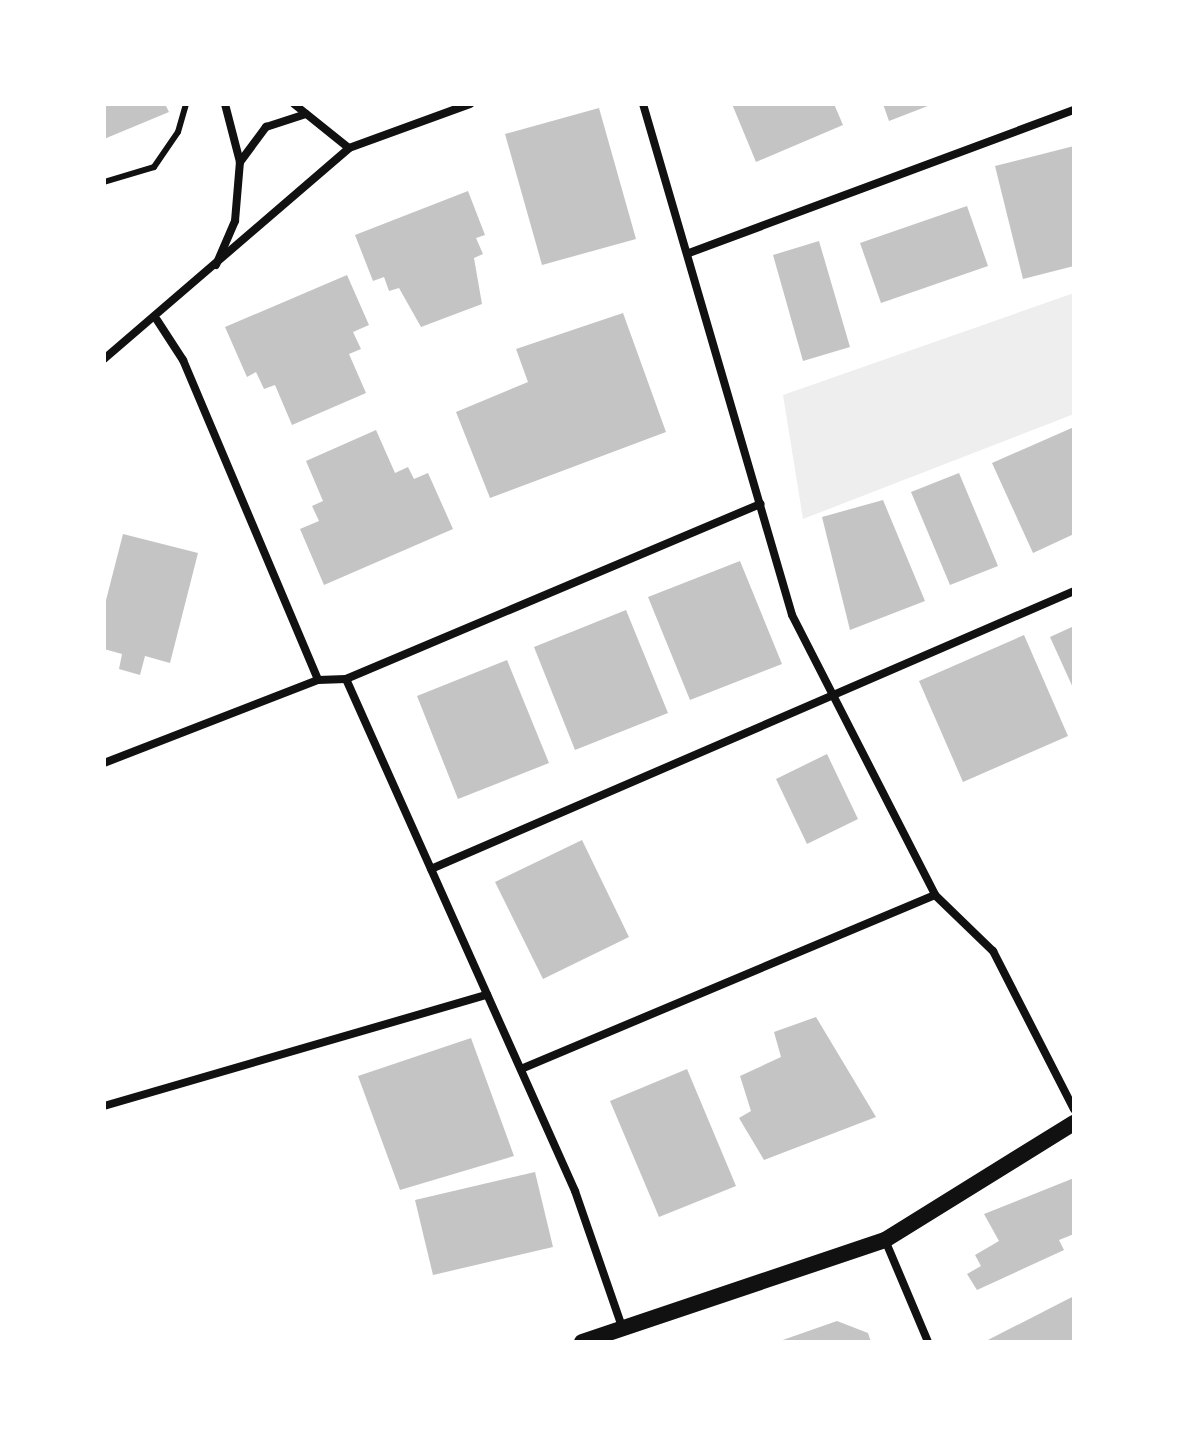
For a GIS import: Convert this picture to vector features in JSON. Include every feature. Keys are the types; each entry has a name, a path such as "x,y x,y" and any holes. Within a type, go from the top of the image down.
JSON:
{"main road":[{"path":"582,1342 623,1331 885,1240 1074,1123"}],"street":[{"path":"215,268 235,221 240,162 225,104"},
{"path":"294,104 349,148"},
{"path":"104,359 157,320 349,148 470,104"},
{"path":"643,104 689,253 792,615 829,695 935,895 993,951 1074,1109"},
{"path":"689,253 1074,110"},
{"path":"240,162 266,127 306,114"},
{"path":"157,320 183,360 318,680"},
{"path":"104,763 318,680 346,679 761,504"},
{"path":"431,869 1074,591"},
{"path":"346,679 575,1191 623,1331"},
{"path":"521,1069 935,895"},
{"path":"104,1106 487,995"},
{"path":"885,1240 928,1342"}],"lane":[{"path":"104,182 154,167 178,132 186,104"}],"shaded area":[{"path":"1074,293 1074,414 803,519 783,395"}],"building":[{"path":"104,104 165,104 169,112 104,139"},
{"path":"732,104 834,104 843,125 756,162"},
{"path":"883,104 933,104 889,121"},
{"path":"599,108 636,239 542,265 505,134"},
{"path":"1074,146 1074,266 1023,279 995,166"},
{"path":"468,191 485,235 476,238 483,254 474,258 482,304 421,327 399,288 389,291 384,277 373,281 355,235"},
{"path":"967,206 988,266 881,303 860,243"},
{"path":"819,241 850,347 803,361 773,255"},
{"path":"347,275 369,325 353,332 361,349 349,354 366,393 292,425 275,385 264,389 256,372 247,377 225,327"},
{"path":"623,313 666,432 490,498 456,412 528,382 516,349"},
{"path":"1074,427 1074,534 1033,553 992,463"},
{"path":"376,430 395,473 408,467 414,479 428,473 453,529 324,585 300,529 319,521 312,506 323,501 306,461"},
{"path":"959,473 998,566 950,585 911,492"},
{"path":"883,500 925,601 850,630 822,517"},
{"path":"123,534 198,553 170,663 145,656 140,675 119,669 122,654 104,649 104,608"},
{"path":"740,561 782,664 690,700 648,597"},
{"path":"626,610 668,713 575,750 534,647"},
{"path":"1074,626 1074,690 1050,637"},
{"path":"1024,635 1068,736 963,782 919,681"},
{"path":"507,660 549,763 458,799 417,696"},
{"path":"827,754 858,819 807,844 776,779"},
{"path":"582,840 629,937 543,979 495,882"},
{"path":"816,1017 876,1117 764,1160 739,1118 751,1111 740,1076 781,1057 774,1032"},
{"path":"471,1038 514,1156 400,1190 358,1076"},
{"path":"687,1069 736,1186 659,1217 610,1101"},
{"path":"535,1172 553,1247 433,1275 415,1200"},
{"path":"1074,1178 1074,1234 1059,1240 1064,1250 977,1290 967,1274 981,1266 975,1255 999,1241 984,1214"},
{"path":"1072,1297 1074,1342 984,1342"},
{"path":"837,1321 868,1333 871,1342 777,1342"}]}
